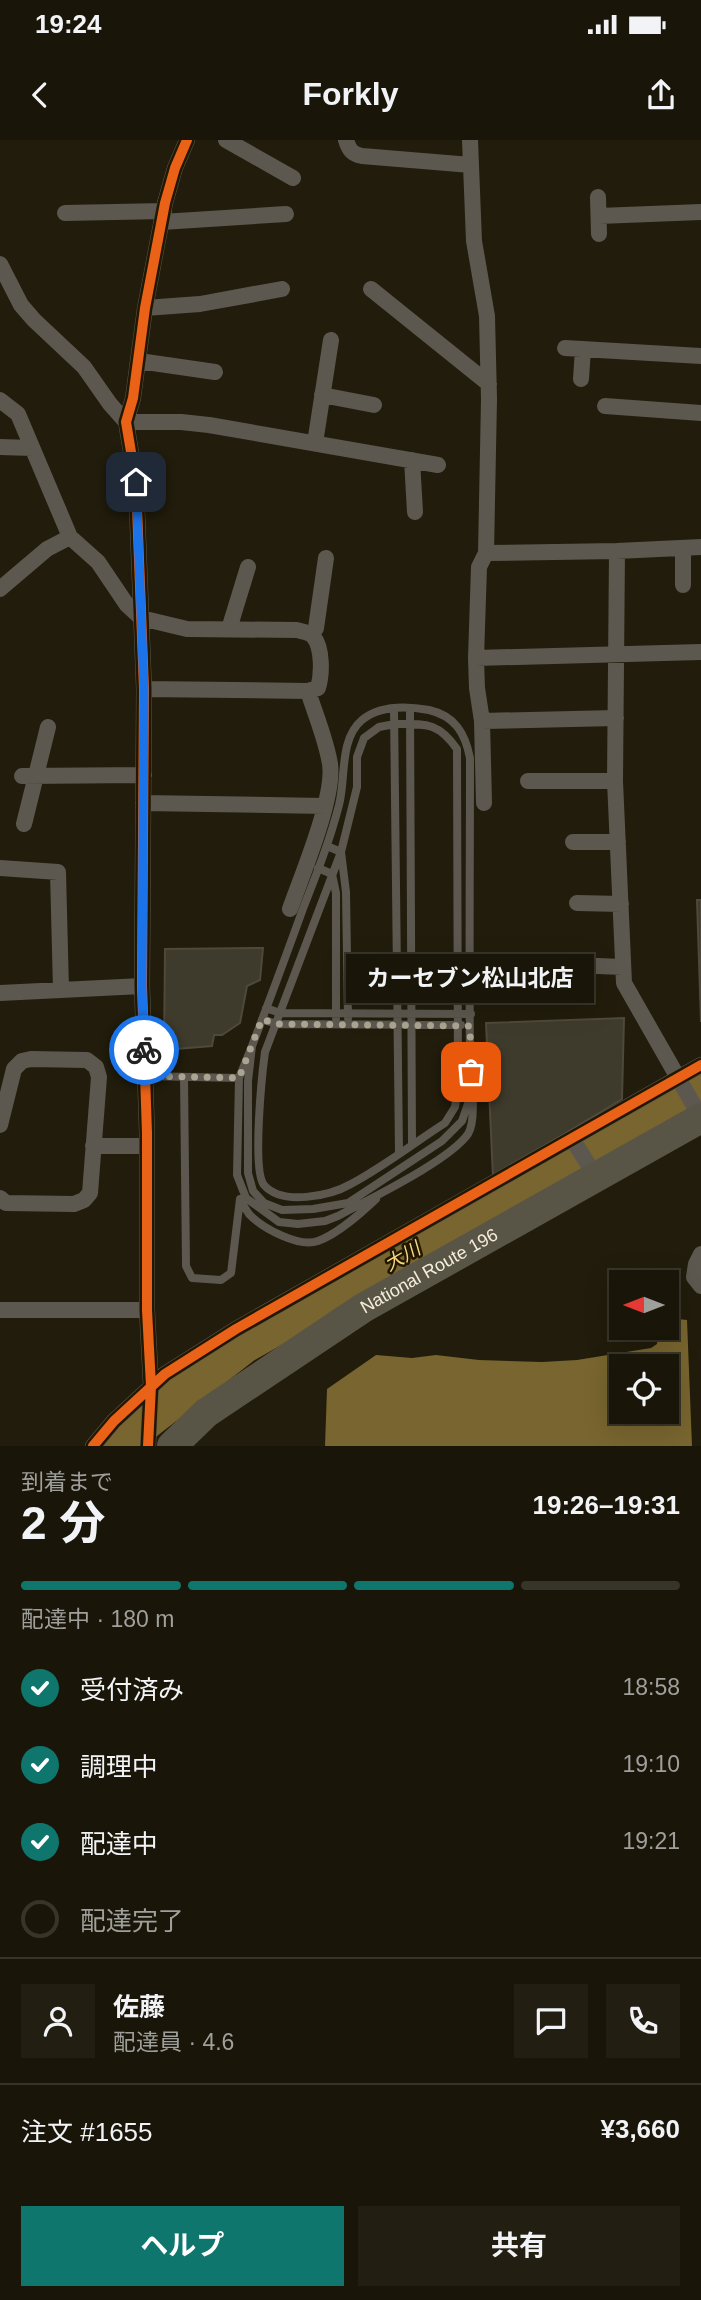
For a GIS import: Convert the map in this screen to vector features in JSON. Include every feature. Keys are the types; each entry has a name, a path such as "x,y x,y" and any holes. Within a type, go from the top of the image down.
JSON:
{"highway":[{"name":"National Route 196","path":"172,1446 206,1413 363,1308 592,1171 698,1114"}],"street":[{"path":"148,1446 151,1386 147,1310 147,1146 142,986 144,689 136,482 126,422 163,217 175,168 187,140"},
{"path":"226,140 293,178"},
{"path":"346,140 349,149 356,155 471,165"},
{"path":"470,140 474,241 487,316 489,384 486,554 479,567 476,658 482,721 484,803"},
{"path":"598,197 599,234"},
{"path":"598,216 701,212"},
{"path":"65,213 163,217 286,214"},
{"path":"0,264 5,287 27,313 84,367 126,422 181,422 439,465"},
{"path":"145,308 200,304 282,289"},
{"path":"371,289 489,384"},
{"path":"315,443 331,340"},
{"path":"565,348 701,356"},
{"path":"581,379 583,349"},
{"path":"139,361 215,372"},
{"path":"322,395 374,405"},
{"path":"0,400 18,414 70,537 98,562 127,605 141,618 187,629 297,630 312,635 318,646 320,680 318,688 309,691 144,689"},
{"path":"605,406 701,413"},
{"path":"0,447 32,448"},
{"path":"412,460 415,512"},
{"path":"0,589 47,549 70,537"},
{"path":"486,554 701,547"},
{"path":"683,548 683,585"},
{"path":"617,551 615,781 624,983 698,1114"},
{"path":"312,635 316,628 326,558"},
{"path":"229,629 248,567"},
{"path":"476,658 701,652"},
{"path":"290,909 325,806 330,782 330,763 309,691"},
{"path":"482,721 616,718"},
{"path":"24,824 29,776 48,727"},
{"path":"29,776 144,775"},
{"path":"527,781 615,781"},
{"path":"143,803 325,806"},
{"path":"573,842 618,842"},
{"path":"0,868 58,872 61,990"},
{"path":"577,903 621,904"},
{"path":"570,965 623,967"},
{"path":"0,993 142,986"},
{"path":"0,1125 14,1069 22,1061 87,1060 96,1067 99,1077 90,1193 84,1200 74,1204 6,1203 0,1198"},
{"path":"93,1446 114,1421 165,1374 236,1329 574,1142 679,1082 701,1065"},
{"path":"574,1142 592,1171"},
{"path":"93,1146 147,1146"},
{"path":"701,1254 694,1277 701,1286"},
{"path":"0,1310 147,1310"}],"lane":[{"path":"394,708 398,1153"},
{"path":"184,1077 186,1266 192,1278 221,1280 231,1273 240,1199 237,1175 239,1078 327,846 344,785 348,742 361,720 394,708 432,711 455,721 466,740 470,758 470,1026 474,1115 469,1132 453,1149 383,1192 325,1221 298,1224 279,1222 246,1198 237,1175"},
{"path":"410,708 412,1144"},
{"path":"395,724 432,726 447,734 457,749 458,1087 455,1107 445,1122 349,1186 319,1195 291,1198 276,1194 263,1184 259,1169 261,1082 265,1052 341,852 357,787 357,757 364,738 379,727 395,724"},
{"path":"327,846 341,852"},
{"path":"341,852 346,892 348,1025"},
{"path":"318,868 332,874"},
{"path":"332,874 337,893 336,1025"},
{"path":"267,1008 280,1013 471,1014"},
{"path":"262,1019 276,1024 470,1026"},
{"path":"253,1046 248,1081 248,1173 253,1191 264,1203 282,1210 313,1209 348,1203 442,1141 462,1121 471,1095"},
{"path":"145,1076 239,1078"},
{"path":"240,1199 250,1215 283,1237 300,1242 317,1242 356,1219 383,1192"}],"shaded area":[{"path":"679,1319 687,1320 692,1446 325,1446 327,1389 376,1355 412,1358 436,1355 479,1360 542,1362 609,1355 609,1424 679,1424 679,1354 614,1354 651,1348 657,1344 658,1340 679,1340"}],"building":[{"path":"697,900 701,900 701,1022"},
{"path":"263,948 260,980 247,986 240,1023 222,1035 214,1035 212,1046 164,1050 165,949"},
{"path":"624,1018 622,1099 493,1177 486,1023"}],"waterway":[{"name":"大川","path":"117,1446 244,1345 701,1086"}],"cycle path":[{"path":"148,1446 151,1386 147,1310 147,1133 142,986 144,689 136,482 126,422 133,398 145,308 165,203 187,140"},
{"path":"93,1446 114,1421 165,1374 236,1329 701,1065"}],"way so far":[{"path":"144,1050 145,1076 239,1078 262,1019 276,1024 470,1026 471,1072"}],"place":[{"name":"カーセブン松山北店","path":"471,1072"}],"route":[{"path":"136,482 144,689 144,1050"}]}
